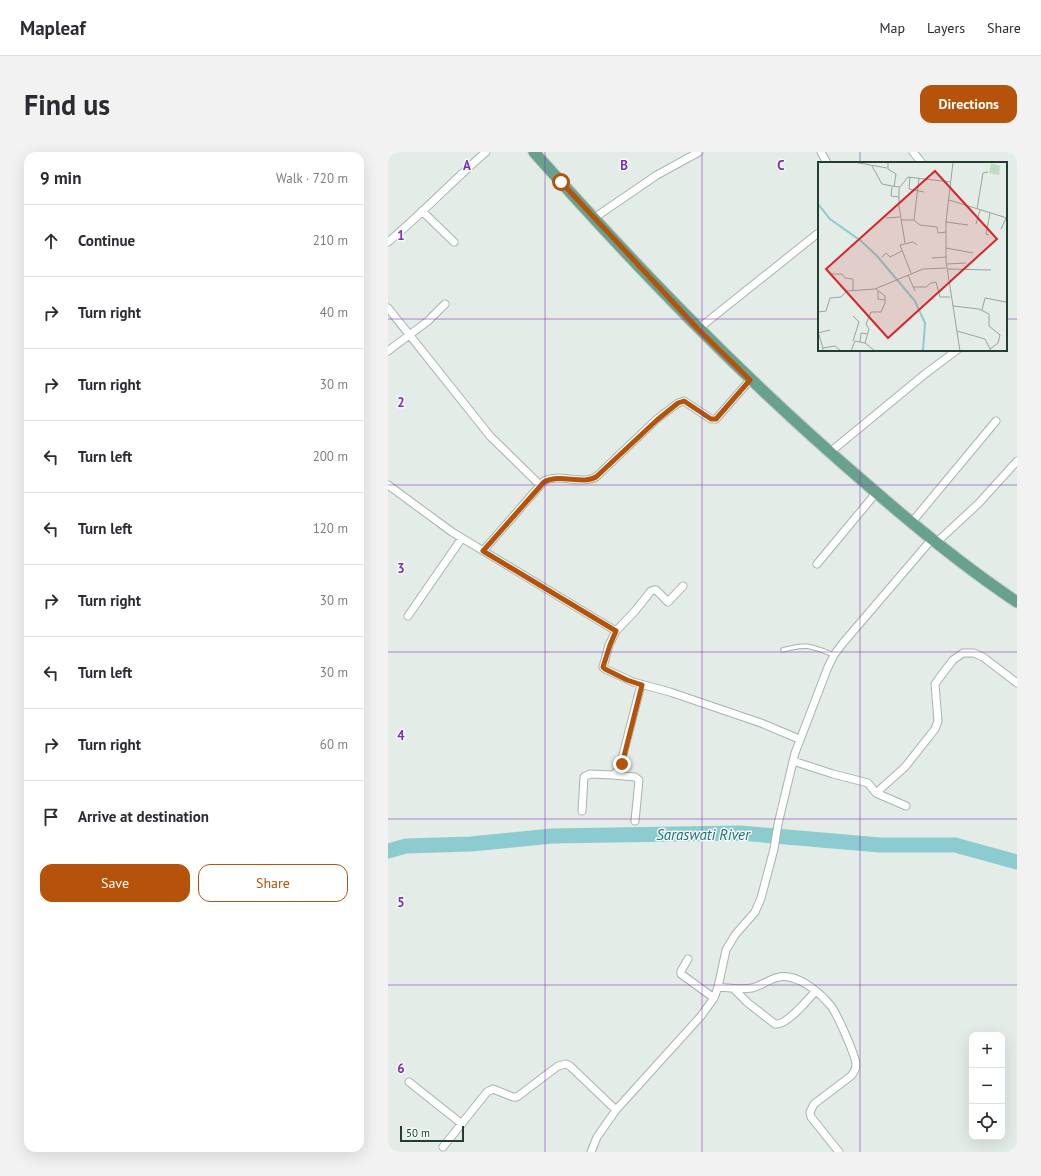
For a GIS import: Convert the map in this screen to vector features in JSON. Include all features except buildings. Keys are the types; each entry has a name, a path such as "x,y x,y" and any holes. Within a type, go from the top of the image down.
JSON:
{"main road":[{"path":"534,152 698,329 750,380 876,493 934,540 1017,602"}],"street":[{"path":"388,242 486,152"},
{"path":"594,218 657,175 698,152"},
{"path":"821,152 826,162"},
{"path":"913,152 921,162"},
{"path":"422,211 454,242"},
{"path":"698,329 817,234"},
{"path":"388,351 433,317 446,304"},
{"path":"388,308 490,436 540,485"},
{"path":"829,452 956,351"},
{"path":"483,551 540,485 550,479 590,479 596,477 657,420 678,403 684,401 711,419 716,419 750,380"},
{"path":"912,522 996,421"},
{"path":"591,1152 592,1145 616,1110 700,1016 714,998 718,987 726,950 735,935 758,907 774,849 778,824 799,739 834,655 934,540 979,502 1017,461"},
{"path":"388,485 462,538 616,631"},
{"path":"817,564 876,493"},
{"path":"408,616 462,538"},
{"path":"683,586 668,602 656,590 651,591 616,631 603,667 627,680 670,692 761,723 799,739"},
{"path":"876,793 905,768 935,729 938,720 936,684 940,676 953,660 963,654 974,654 983,657 1017,683"},
{"path":"613,775 619,770 622,764 642,685"},
{"path":"793,761 833,774 868,783 872,790 876,793 906,806"},
{"path":"582,811 584,777 590,774 637,778 639,780 635,821"},
{"path":"688,959 681,971 681,974 714,998"},
{"path":"718,987 752,988 773,979 786,976 796,979 816,991 834,1010 856,1062 855,1072 814,1104 810,1112 811,1116 839,1152"},
{"path":"734,988 756,1010 778,1025 786,1022 816,991"},
{"path":"443,1147 487,1092 493,1089 517,1097 562,1064 570,1066 616,1110"},
{"path":"409,1082 462,1124"}],"lane":[{"path":"783,650 797,646 807,646 814,647 834,655"}],"waterway":[{"name":"Saraswati River","path":"388,851 406,846 471,844 552,836 740,833 880,845 955,845 1017,862"}],"route":[{"path":"561,182 698,329 750,380 716,419 711,419 684,401 681,401 657,420 596,477 592,479 550,479 544,482 483,551 616,631 603,667 627,680 642,685 622,764"}]}
